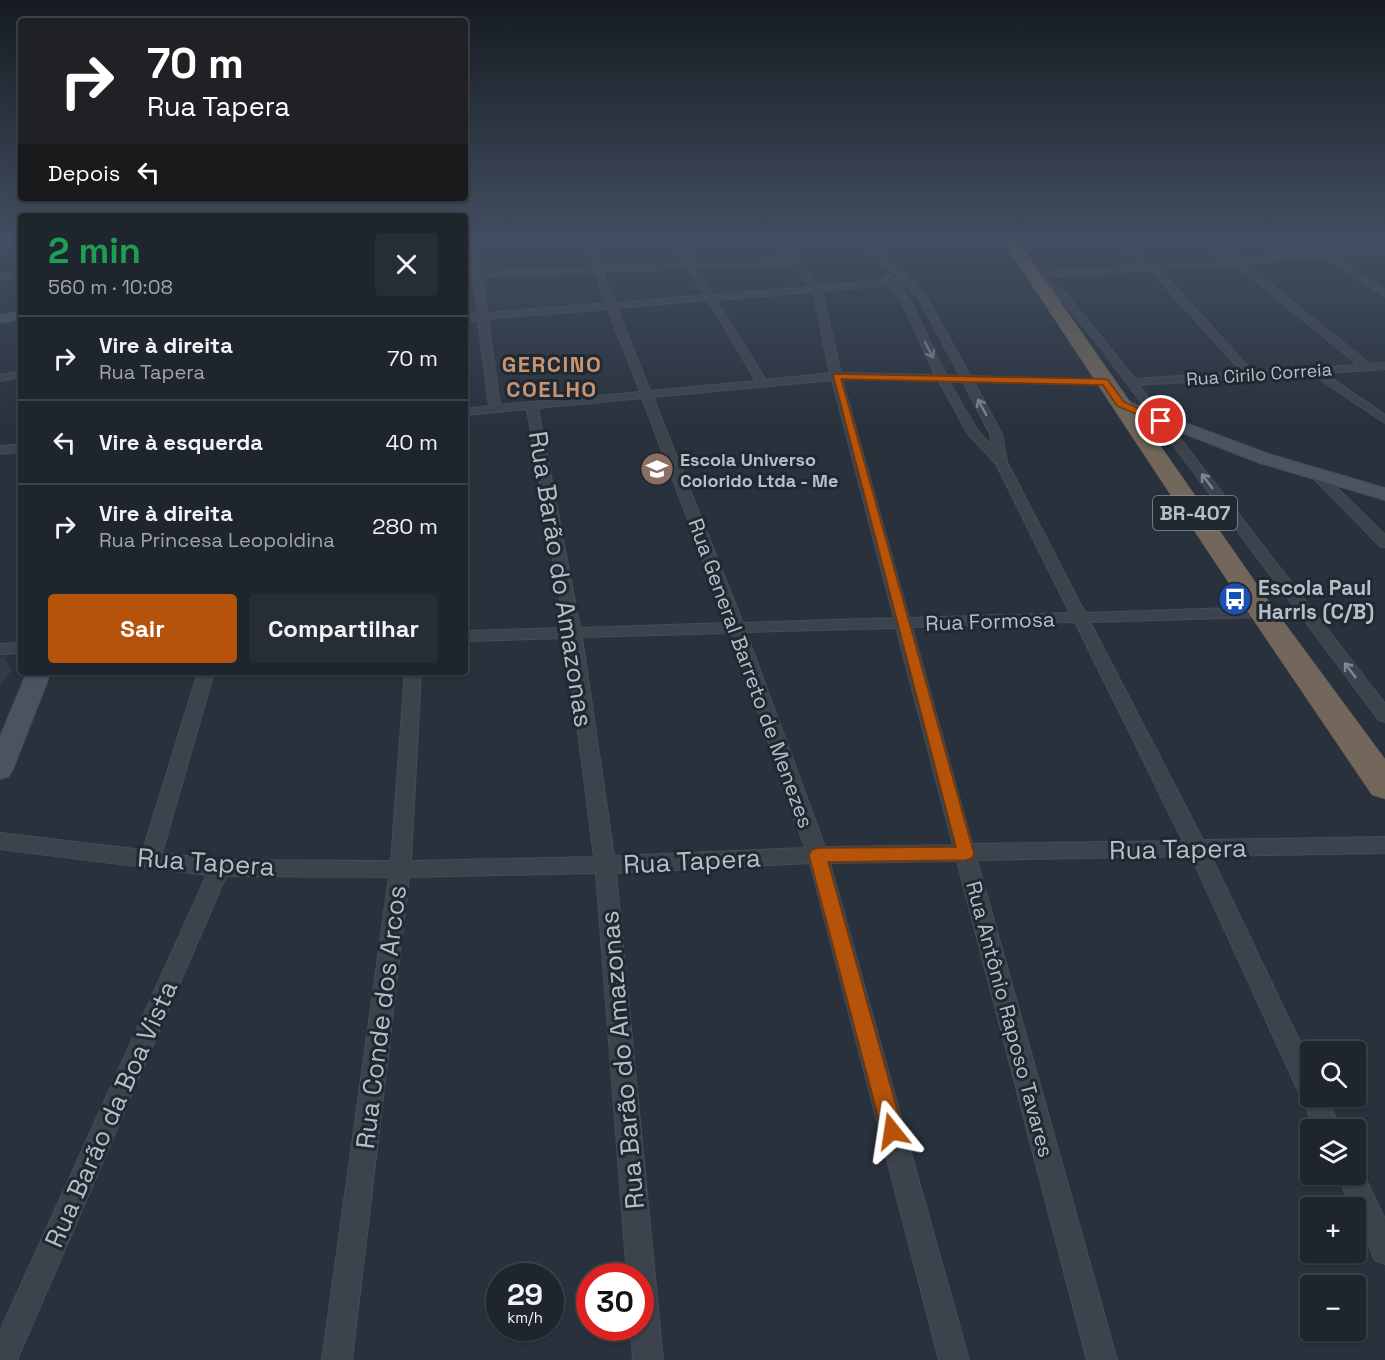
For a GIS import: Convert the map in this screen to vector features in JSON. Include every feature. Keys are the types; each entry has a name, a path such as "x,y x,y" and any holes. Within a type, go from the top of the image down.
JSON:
{"highway":[{"name":"BR-407","path":"1052,301 1105,382 1126,393 1262,612 1385,786"}],"street":[{"path":"480,301 495,410"},
{"name":"Rua General Barreto de Menezes","path":"611,301 736,628 818,855 954,1360"},
{"path":"468,318 655,301"},
{"path":"712,301 763,383"},
{"name":"Rua Antônio Raposo Tavares","path":"820,301 836,376 902,624 1102,1360"},
{"path":"906,301 942,378 972,432 1001,462"},
{"path":"925,301 969,379 996,434 1001,462 1197,848 1300,1068"},
{"path":"1067,301 1103,344 1126,393 1161,421 1385,716"},
{"path":"1183,301 1250,375"},
{"path":"1287,301 1367,367"},
{"path":"0,319 18,316"},
{"path":"1078,339 1103,344"},
{"name":"Rua Cirilo Correia","path":"1126,393 1250,375 1385,366"},
{"path":"1312,370 1385,420"},
{"path":"0,378 18,375"},
{"path":"468,412 836,376 1105,382"},
{"path":"1126,393 1161,421 1317,475 1385,494"},
{"name":"Rua Barão do Amazonas","path":"532,406 573,632 605,865 648,1360"},
{"path":"0,450 18,448"},
{"path":"1317,475 1385,543"},
{"name":"Rua Formosa","path":"468,636 1262,612"},
{"path":"0,649 18,648"},
{"path":"0,769 38,675"},
{"path":"151,858 205,675"},
{"name":"Rua Conde dos Arcos","path":"337,1360 400,869 413,675"},
{"name":"Rua Tapera","path":"0,841 220,868 400,869 605,865 818,855 1385,845"},
{"name":"Rua Barão da Boa Vista","path":"2,1360 220,868"},
{"path":"1355,1185 1385,1250"}],"place":[{"name":"Escola Universo Colorido Ltda - Me","path":"657,469"},
{"name":"Escola Paul HarrIs (C/B)","path":"1235,599"}],"district":[{"name":"GERCINO COELHO","path":"552,376"}],"route":[{"path":"892,1131 818,855 966,854 836,376 1105,382 1121,404 1161,421"}]}
